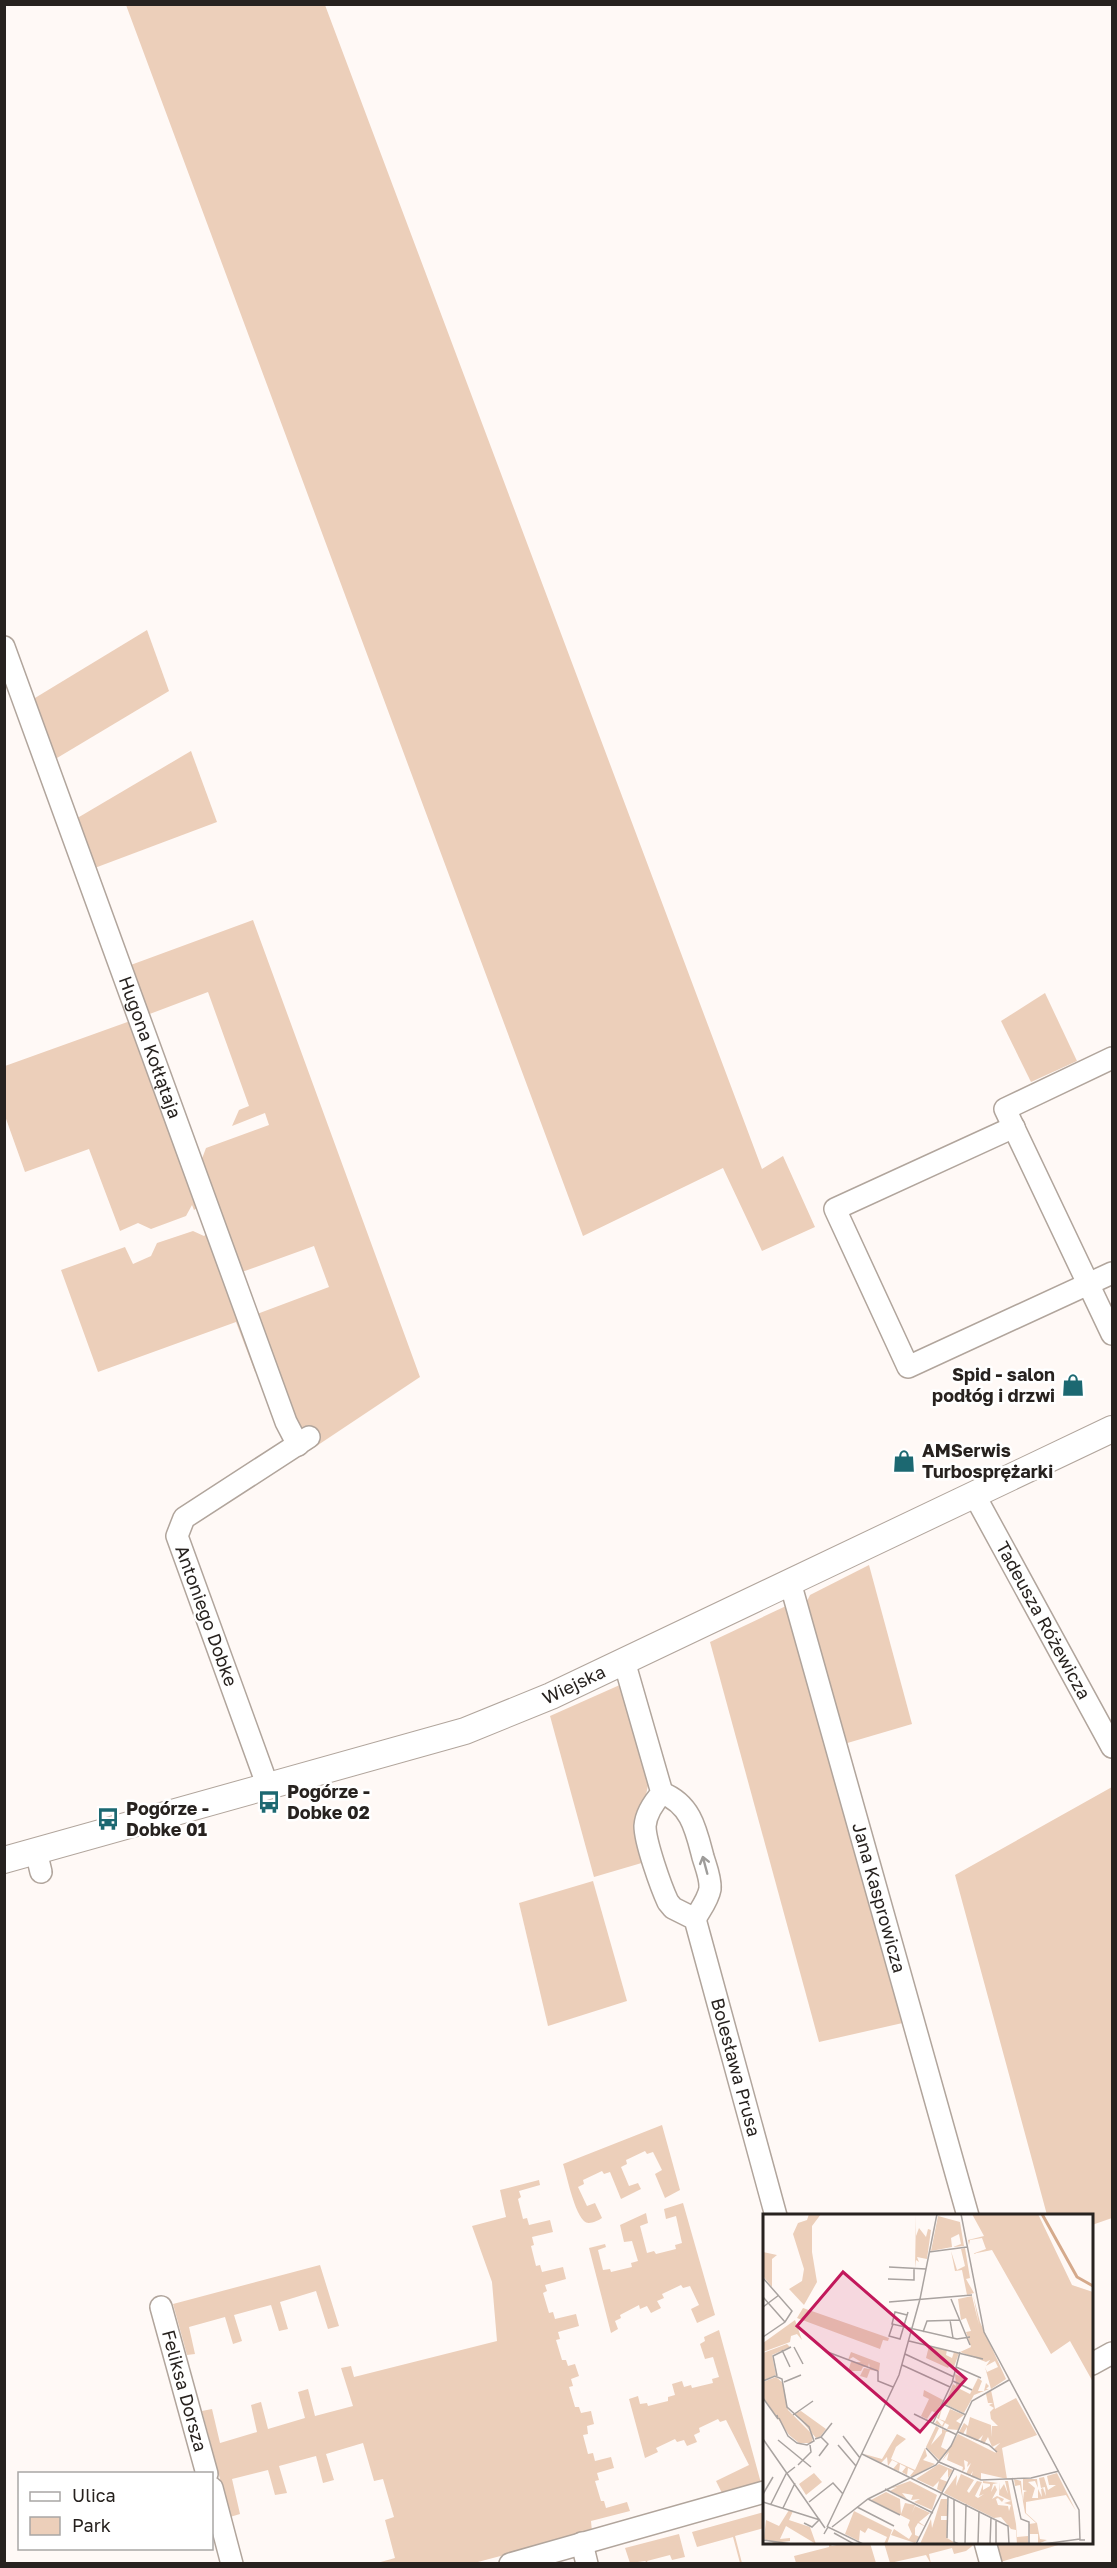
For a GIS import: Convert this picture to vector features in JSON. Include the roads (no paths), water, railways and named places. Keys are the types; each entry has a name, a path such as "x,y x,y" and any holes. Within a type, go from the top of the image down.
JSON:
{"street":[{"name":"Hugona Kołłątaja","path":"4,647 286,1422 304,1441"},
{"path":"1113,1058 1005,1109 1113,1334"},
{"path":"1014,1127 835,1209 908,1367 1113,1273"},
{"name":"Wiejska","path":"4,1860 39,1862 268,1787 465,1731 551,1696 1113,1429"},
{"name":"Antoniego Dobke","path":"268,1787 177,1536 184,1518 304,1441"},
{"name":"Tadeusza Różewicza","path":"975,1496 1113,1747"},
{"name":"Jana Kasprowicza","path":"790,1582 967,2214"},
{"path":"624,1661 662,1793"},
{"path":"662,1793 673,1797 688,1813 695,1827 708,1877 708,1895 695,1919 673,1908 668,1902 646,1834 648,1815 654,1802 662,1793"},
{"name":"Bolesława Prusa","path":"695,1919 775,2214"},
{"name":"Feliksa Dorsza","path":"161,2307 206,2472"},
{"path":"1093,2363 1113,2353"},
{"path":"213,2492 232,2564"},
{"path":"510,2564 585,2553 763,2493"},
{"path":"986,2544 991,2564"}],"place":[{"name":"Spid - salon podłóg i drzwi","path":"1073,1385"},
{"name":"AMSerwis Turbosprężarki","path":"904,1461"},
{"name":"Pogórze - Dobke 02","path":"269,1802"},
{"name":"Pogórze - Dobke 01","path":"108,1819"}]}
